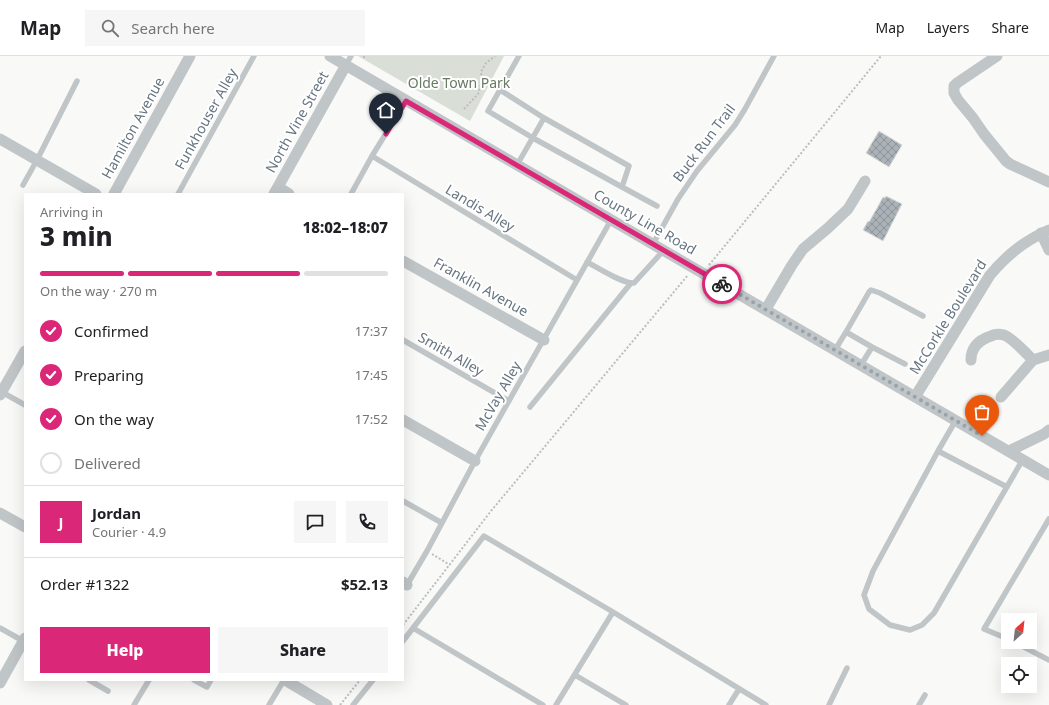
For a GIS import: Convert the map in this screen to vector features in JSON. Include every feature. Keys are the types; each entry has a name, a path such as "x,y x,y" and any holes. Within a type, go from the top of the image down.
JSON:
{"street":[{"name":"Hamilton Avenue","path":"115,193 190,56"},
{"name":"County Line Road","path":"330,56 348,61 406,101 766,309 1049,475"},
{"path":"997,56 957,83 954,86 954,93 1006,161 1049,182"},
{"name":"North Vine Street","path":"276,191 348,61"},
{"path":"0,139 94,193"},
{"path":"766,309 803,249 848,209 865,181"},
{"path":"1045,232 1049,250"},
{"name":"McCorkle Boulevard","path":"916,397 990,275 1002,261 1017,248 1045,232"},
{"name":"Franklin Avenue","path":"404,262 544,340"},
{"path":"971,360 971,355 978,342 984,338 996,334 1005,335 1033,360"},
{"path":"1,392 24,353"},
{"path":"1001,397 1033,360 1049,355"},
{"path":"404,421 475,461"},
{"path":"1009,451 1044,434 1049,430"},
{"path":"0,513 24,526"},
{"path":"0,683 24,641"},
{"path":"286,681 327,705"}],"lane":[{"name":"Funkhouser Alley","path":"179,193 254,56"},
{"path":"519,56 488,111 533,138 657,206"},
{"name":"Buck Run Trail","path":"653,244 678,199 693,176 735,125 746,108 774,56"},
{"path":"23,185 77,82"},
{"path":"500,90 544,118 629,166 622,187"},
{"path":"352,193 372,156 406,101"},
{"path":"517,165 544,118"},
{"name":"Landis Alley","path":"372,156 577,280"},
{"name":"McVay Alley","path":"405,584 427,550 509,400 611,220"},
{"path":"530,407 631,284 634,283 664,250"},
{"path":"587,262 631,284"},
{"path":"835,350 871,290 880,293 923,316"},
{"path":"846,332 905,364"},
{"name":"Smith Alley","path":"404,341 509,400"},
{"path":"861,365 872,347"},
{"path":"1,392 24,405"},
{"path":"956,420 938,450 873,571 864,595 870,609 890,625 910,630 922,625 934,613 1023,460"},
{"path":"938,450 1007,487"},
{"path":"404,502 442,523"},
{"path":"1001,636 984,629 1049,520"},
{"path":"404,640 484,536 766,705"},
{"path":"556,705 613,612"},
{"path":"0,628 24,641"},
{"path":"413,628 543,705"},
{"path":"1028,649 1049,660"},
{"path":"829,705 847,668"},
{"path":"574,675 626,705"},
{"path":"92,681 108,691"},
{"path":"134,705 148,681"},
{"path":"196,681 206,687 209,681"},
{"path":"269,705 283,681"},
{"path":"353,705 371,681"},
{"path":"730,705 739,689"},
{"path":"919,705 925,695"}],"path":[{"path":"464,108 478,94 482,81 481,72 486,63 495,56"},
{"path":"404,624 491,511 689,272 708,267 881,56"},
{"path":"427,550 450,565"},
{"path":"340,705 359,681"}],"green space":[{"name":"Olde Town Park","path":"358,56 504,56 470,121"}],"building":[{"path":"879,131 902,145 889,167 866,153"},
{"path":"886,196 902,204 883,241 863,230 883,197 885,198"}],"way so far":[{"path":"722,284 982,436"}],"route":[{"path":"386,134 406,101 722,284"}]}
